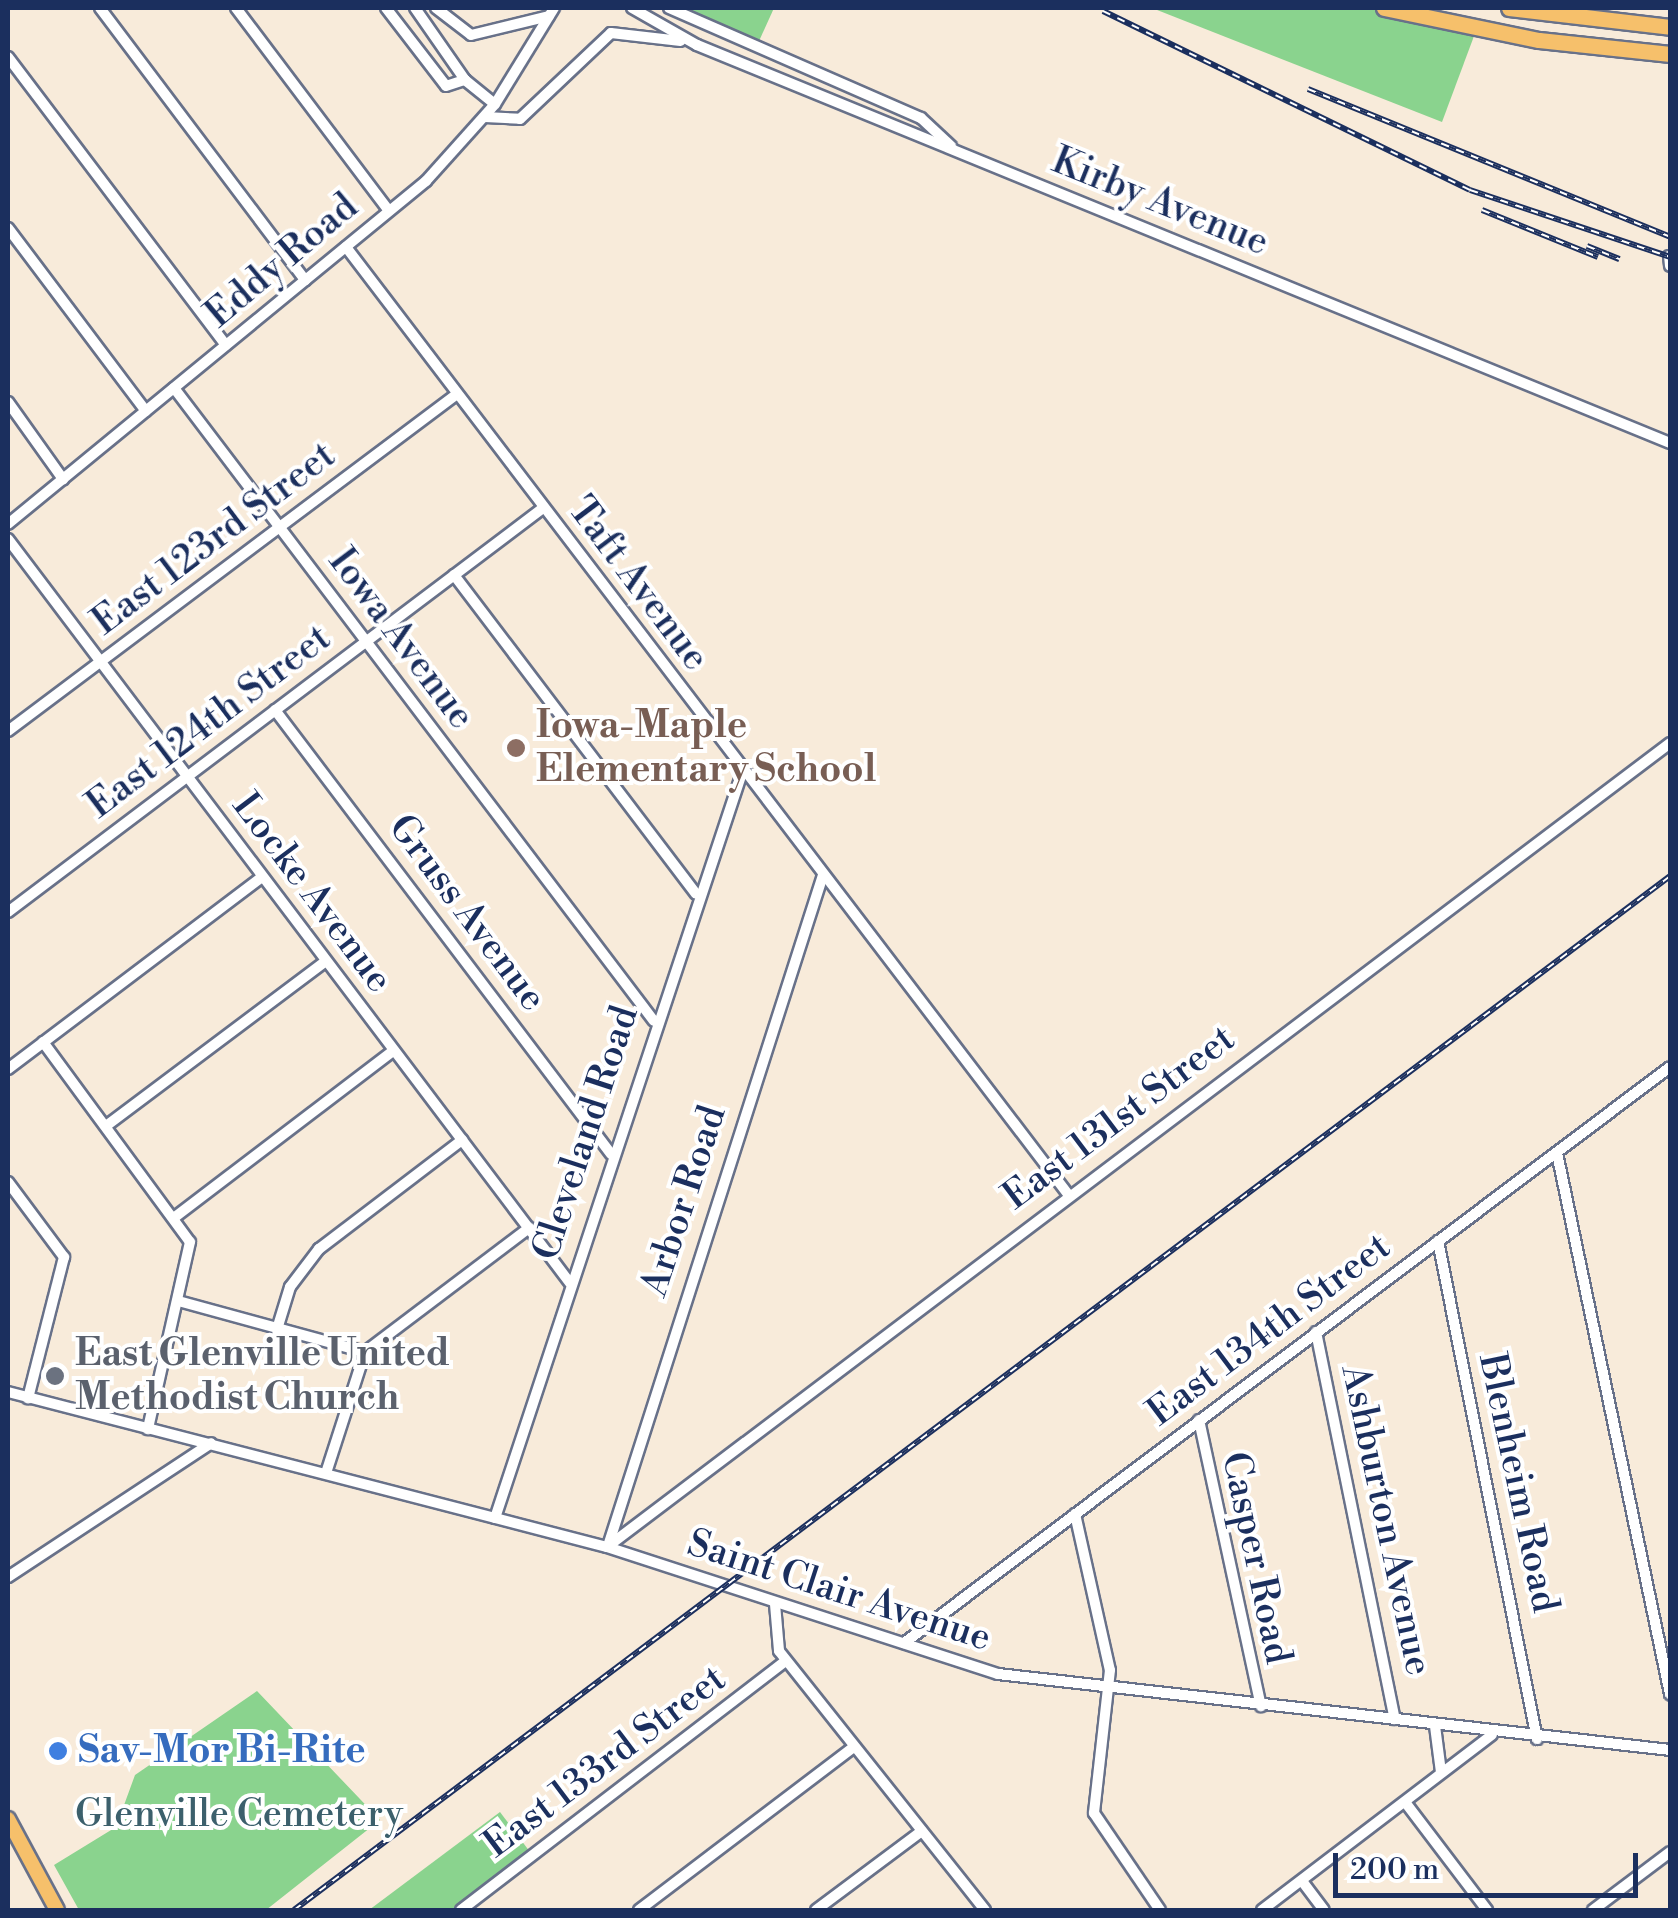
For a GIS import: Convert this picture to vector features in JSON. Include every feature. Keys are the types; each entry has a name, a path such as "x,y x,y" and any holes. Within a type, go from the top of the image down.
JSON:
{"highway":[{"path":"1384,8 1539,40 1670,54"},
{"path":"1510,8 1670,27"}],"main road":[{"path":"8,1819 57,1910"}],"street":[{"path":"100,8 305,280"},
{"path":"236,8 390,210"},
{"path":"386,8 446,86 465,80"},
{"path":"415,8 465,80 495,104"},
{"path":"436,8 471,34 552,12"},
{"name":"Kirby Avenue","path":"632,8 698,45 1670,443"},
{"path":"669,8 922,118 956,150"},
{"name":"Eddy Road","path":"8,524 390,210 485,117 552,12"},
{"path":"485,117 520,118 611,33 698,45"},
{"path":"8,57 226,345"},
{"path":"8,228 146,411"},
{"name":"Taft Avenue","path":"346,246 1068,1194"},
{"name":"Iowa Avenue","path":"174,388 654,1021"},
{"name":"East 123rd Street","path":"8,731 456,394"},
{"path":"8,402 63,479"},
{"name":"East 124th Street","path":"8,912 543,508"},
{"name":"Locke Avenue","path":"8,539 570,1282"},
{"path":"454,575 696,894"},
{"name":"Gruss Avenue","path":"275,710 611,1154"},
{"name":"East 131st Street","path":"608,1547 1068,1194 1670,742"},
{"name":"Cleveland Road","path":"494,1518 696,894 743,770"},
{"name":"Arbor Road","path":"608,1547 824,876"},
{"path":"8,1070 262,877"},
{"path":"106,1126 326,961"},
{"path":"43,1042 176,1216 192,1263 148,1430"},
{"path":"176,1216 394,1051"},
{"name":"East 134th Street","path":"904,1643 1670,1067"},
{"path":"278,1326 290,1287 319,1249 462,1140"},
{"path":"1558,1154 1670,1694"},
{"path":"8,1182 64,1257 28,1398"},
{"path":"326,1473 365,1352 529,1228"},
{"name":"Blenheim Road","path":"1438,1241 1537,1739"},
{"path":"182,1302 365,1352"},
{"name":"Ashburton Avenue","path":"1316,1332 1395,1719"},
{"name":"Saint Clair Avenue","path":"8,1392 608,1547 998,1674 1395,1719 1492,1735 1670,1750"},
{"name":"Casper Road","path":"1199,1420 1261,1706"},
{"path":"8,1577 211,1443"},
{"path":"1075,1514 1109,1687 1094,1813 1160,1910"},
{"path":"776,1604 772,1630 786,1662 985,1910"},
{"name":"East 133rd Street","path":"461,1910 786,1662"},
{"path":"1434,1726 1445,1755 1440,1774"},
{"path":"1262,1910 1492,1735"},
{"path":"639,1910 854,1747"},
{"path":"1405,1802 1487,1910"},
{"path":"816,1910 922,1830"},
{"path":"1593,1910 1670,1852"},
{"path":"1302,1881 1324,1910"}],"green space":[{"path":"669,8 774,8 755,50"},
{"path":"1152,8 1384,8 1477,28 1442,122"},
{"name":"Glenville Cemetery","path":"257,1691 380,1820 266,1910 79,1910 54,1865 116,1827 135,1775"},
{"path":"500,1812 533,1856 461,1910 369,1910"}],"railway":[{"path":"1103,11 1470,190 1670,257"},
{"path":"1308,89 1670,237"},
{"path":"1482,210 1598,257"},
{"path":"1587,246 1620,259"},
{"path":"294,1910 1670,876"}],"place":[{"name":"Iowa-Maple Elementary School","path":"516,748"},
{"name":"East Glenville United Methodist Church","path":"55,1376"},
{"name":"Sav-Mor Bi-Rite","path":"58,1751"}]}
